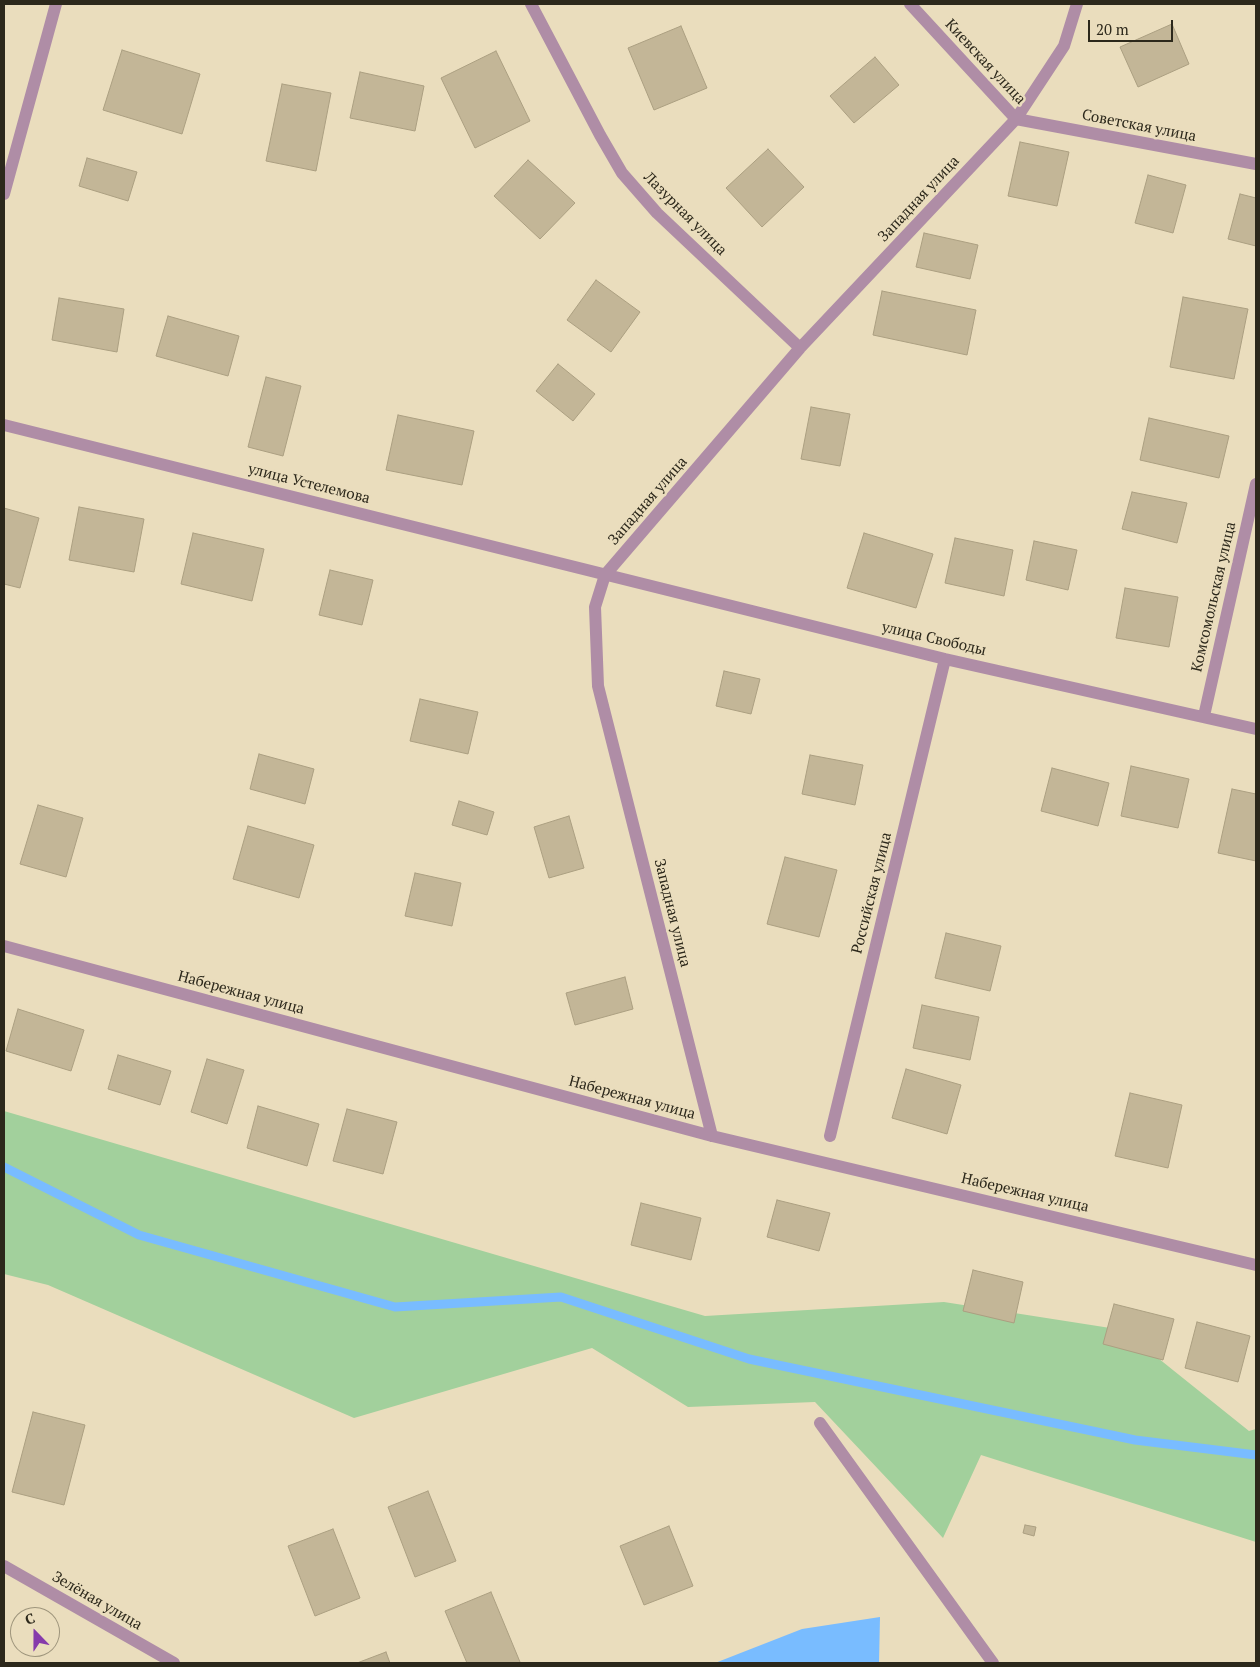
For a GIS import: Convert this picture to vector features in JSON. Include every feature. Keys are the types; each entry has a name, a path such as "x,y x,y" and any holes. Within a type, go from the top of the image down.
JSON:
{"street":[{"path":"4,194 56,4"},
{"name":"Лазурная улица","path":"531,4 622,173 657,213 800,348"},
{"name":"Киевская улица","path":"910,4 1016,119"},
{"name":"Западная улица","path":"712,1136 598,686 595,607 605,575 800,348 1016,119 1064,46 1076,4"},
{"name":"Советская улица","path":"1016,119 1256,164"},
{"name":"улица Устелемова","path":"4,425 605,575"},
{"name":"Комсомольская улица","path":"1204,716 1256,484"},
{"name":"улица Свободы","path":"605,575 945,659 1256,729"},
{"name":"Российская улица","path":"830,1136 945,659"},
{"name":"Набережная улица","path":"4,946 712,1136 1256,1265"},
{"path":"820,1423 993,1663"},
{"name":"Зелёная улица","path":"4,1566 174,1663"}],"green space":[{"path":"4,1111 705,1316 944,1302 1123,1330 1249,1431 1256,1429 1256,1542 981,1455 943,1538 815,1402 688,1407 592,1348 354,1418 48,1285 4,1274"}],"water":[{"path":"880,1617 879,1663 715,1663 802,1629"}],"building":[{"path":"1172,24 1189,64 1138,87 1120,47"},
{"path":"681,26 707,88 654,110 628,48"},
{"path":"122,50 200,74 182,134 103,110"},
{"path":"496,51 530,121 475,148 441,78"},
{"path":"875,57 899,85 854,123 830,96"},
{"path":"360,72 424,86 415,131 350,118"},
{"path":"282,84 331,93 316,171 266,161"},
{"path":"1020,142 1069,152 1057,206 1008,196"},
{"path":"768,149 804,187 762,227 726,188"},
{"path":"87,158 137,172 128,201 79,186"},
{"path":"528,160 575,203 540,239 494,196"},
{"path":"1148,175 1186,185 1173,233 1135,223"},
{"path":"1240,194 1256,198 1256,246 1228,239"},
{"path":"924,233 978,245 970,279 916,267"},
{"path":"596,280 640,312 611,352 567,320"},
{"path":"882,291 976,310 967,355 873,335"},
{"path":"1183,297 1248,309 1234,379 1170,367"},
{"path":"59,298 124,309 117,352 52,340"},
{"path":"168,316 239,336 228,376 156,356"},
{"path":"558,364 595,394 573,421 536,391"},
{"path":"266,377 301,386 283,456 248,447"},
{"path":"811,407 850,414 840,466 801,459"},
{"path":"398,415 474,431 462,485 386,470"},
{"path":"1149,418 1229,436 1219,478 1140,460"},
{"path":"1132,492 1187,503 1177,543 1122,529"},
{"path":"79,507 144,519 134,572 69,560"},
{"path":"4,508 39,518 20,588 4,584"},
{"path":"193,533 264,549 252,601 181,584"},
{"path":"864,533 933,554 916,608 847,588"},
{"path":"955,538 1013,550 1004,596 945,583"},
{"path":"1034,541 1077,550 1068,590 1026,580"},
{"path":"330,570 373,580 362,625 319,615"},
{"path":"1125,588 1178,597 1169,647 1116,638"},
{"path":"724,671 760,679 751,714 716,706"},
{"path":"420,699 478,712 468,754 410,741"},
{"path":"259,754 314,769 305,804 250,789"},
{"path":"810,755 863,765 855,805 802,794"},
{"path":"1131,766 1189,779 1178,828 1121,816"},
{"path":"1052,768 1109,783 1098,826 1041,811"},
{"path":"1232,789 1256,794 1256,861 1218,853"},
{"path":"459,801 494,812 487,835 452,825"},
{"path":"38,805 83,818 66,877 20,864"},
{"path":"569,816 584,868 549,878 534,827"},
{"path":"248,826 314,845 299,898 233,879"},
{"path":"785,857 837,870 819,937 767,924"},
{"path":"415,873 461,883 452,926 405,916"},
{"path":"946,933 1001,946 990,991 935,978"},
{"path":"625,977 633,1009 575,1025 566,993"},
{"path":"922,1005 979,1017 970,1060 913,1048"},
{"path":"18,1009 84,1030 71,1071 6,1051"},
{"path":"118,1055 171,1071 160,1105 108,1089"},
{"path":"207,1059 244,1070 227,1124 191,1112"},
{"path":"906,1069 961,1085 947,1134 892,1118"},
{"path":"1130,1093 1182,1105 1168,1168 1115,1156"},
{"path":"258,1106 319,1124 307,1166 247,1148"},
{"path":"347,1109 397,1122 383,1174 333,1161"},
{"path":"777,1200 830,1213 819,1251 767,1237"},
{"path":"641,1203 701,1218 691,1260 631,1245"},
{"path":"973,1270 1023,1282 1014,1323 963,1311"},
{"path":"1114,1304 1174,1319 1163,1360 1103,1344"},
{"path":"1197,1322 1250,1336 1238,1382 1185,1368"},
{"path":"33,1412 85,1425 64,1505 12,1492"},
{"path":"428,1491 456,1561 415,1577 388,1507"},
{"path":"1025,1525 1036,1527 1034,1536 1023,1533"},
{"path":"669,1526 693,1586 644,1605 620,1546"},
{"path":"333,1529 360,1598 315,1616 288,1546"},
{"path":"491,1592 520,1662 518,1663 467,1663 445,1611"},
{"path":"386,1652 390,1663 357,1663"}],"waterway":[{"path":"4,1167 139,1235 395,1307 561,1297 749,1359 1135,1440 1256,1455"}]}
